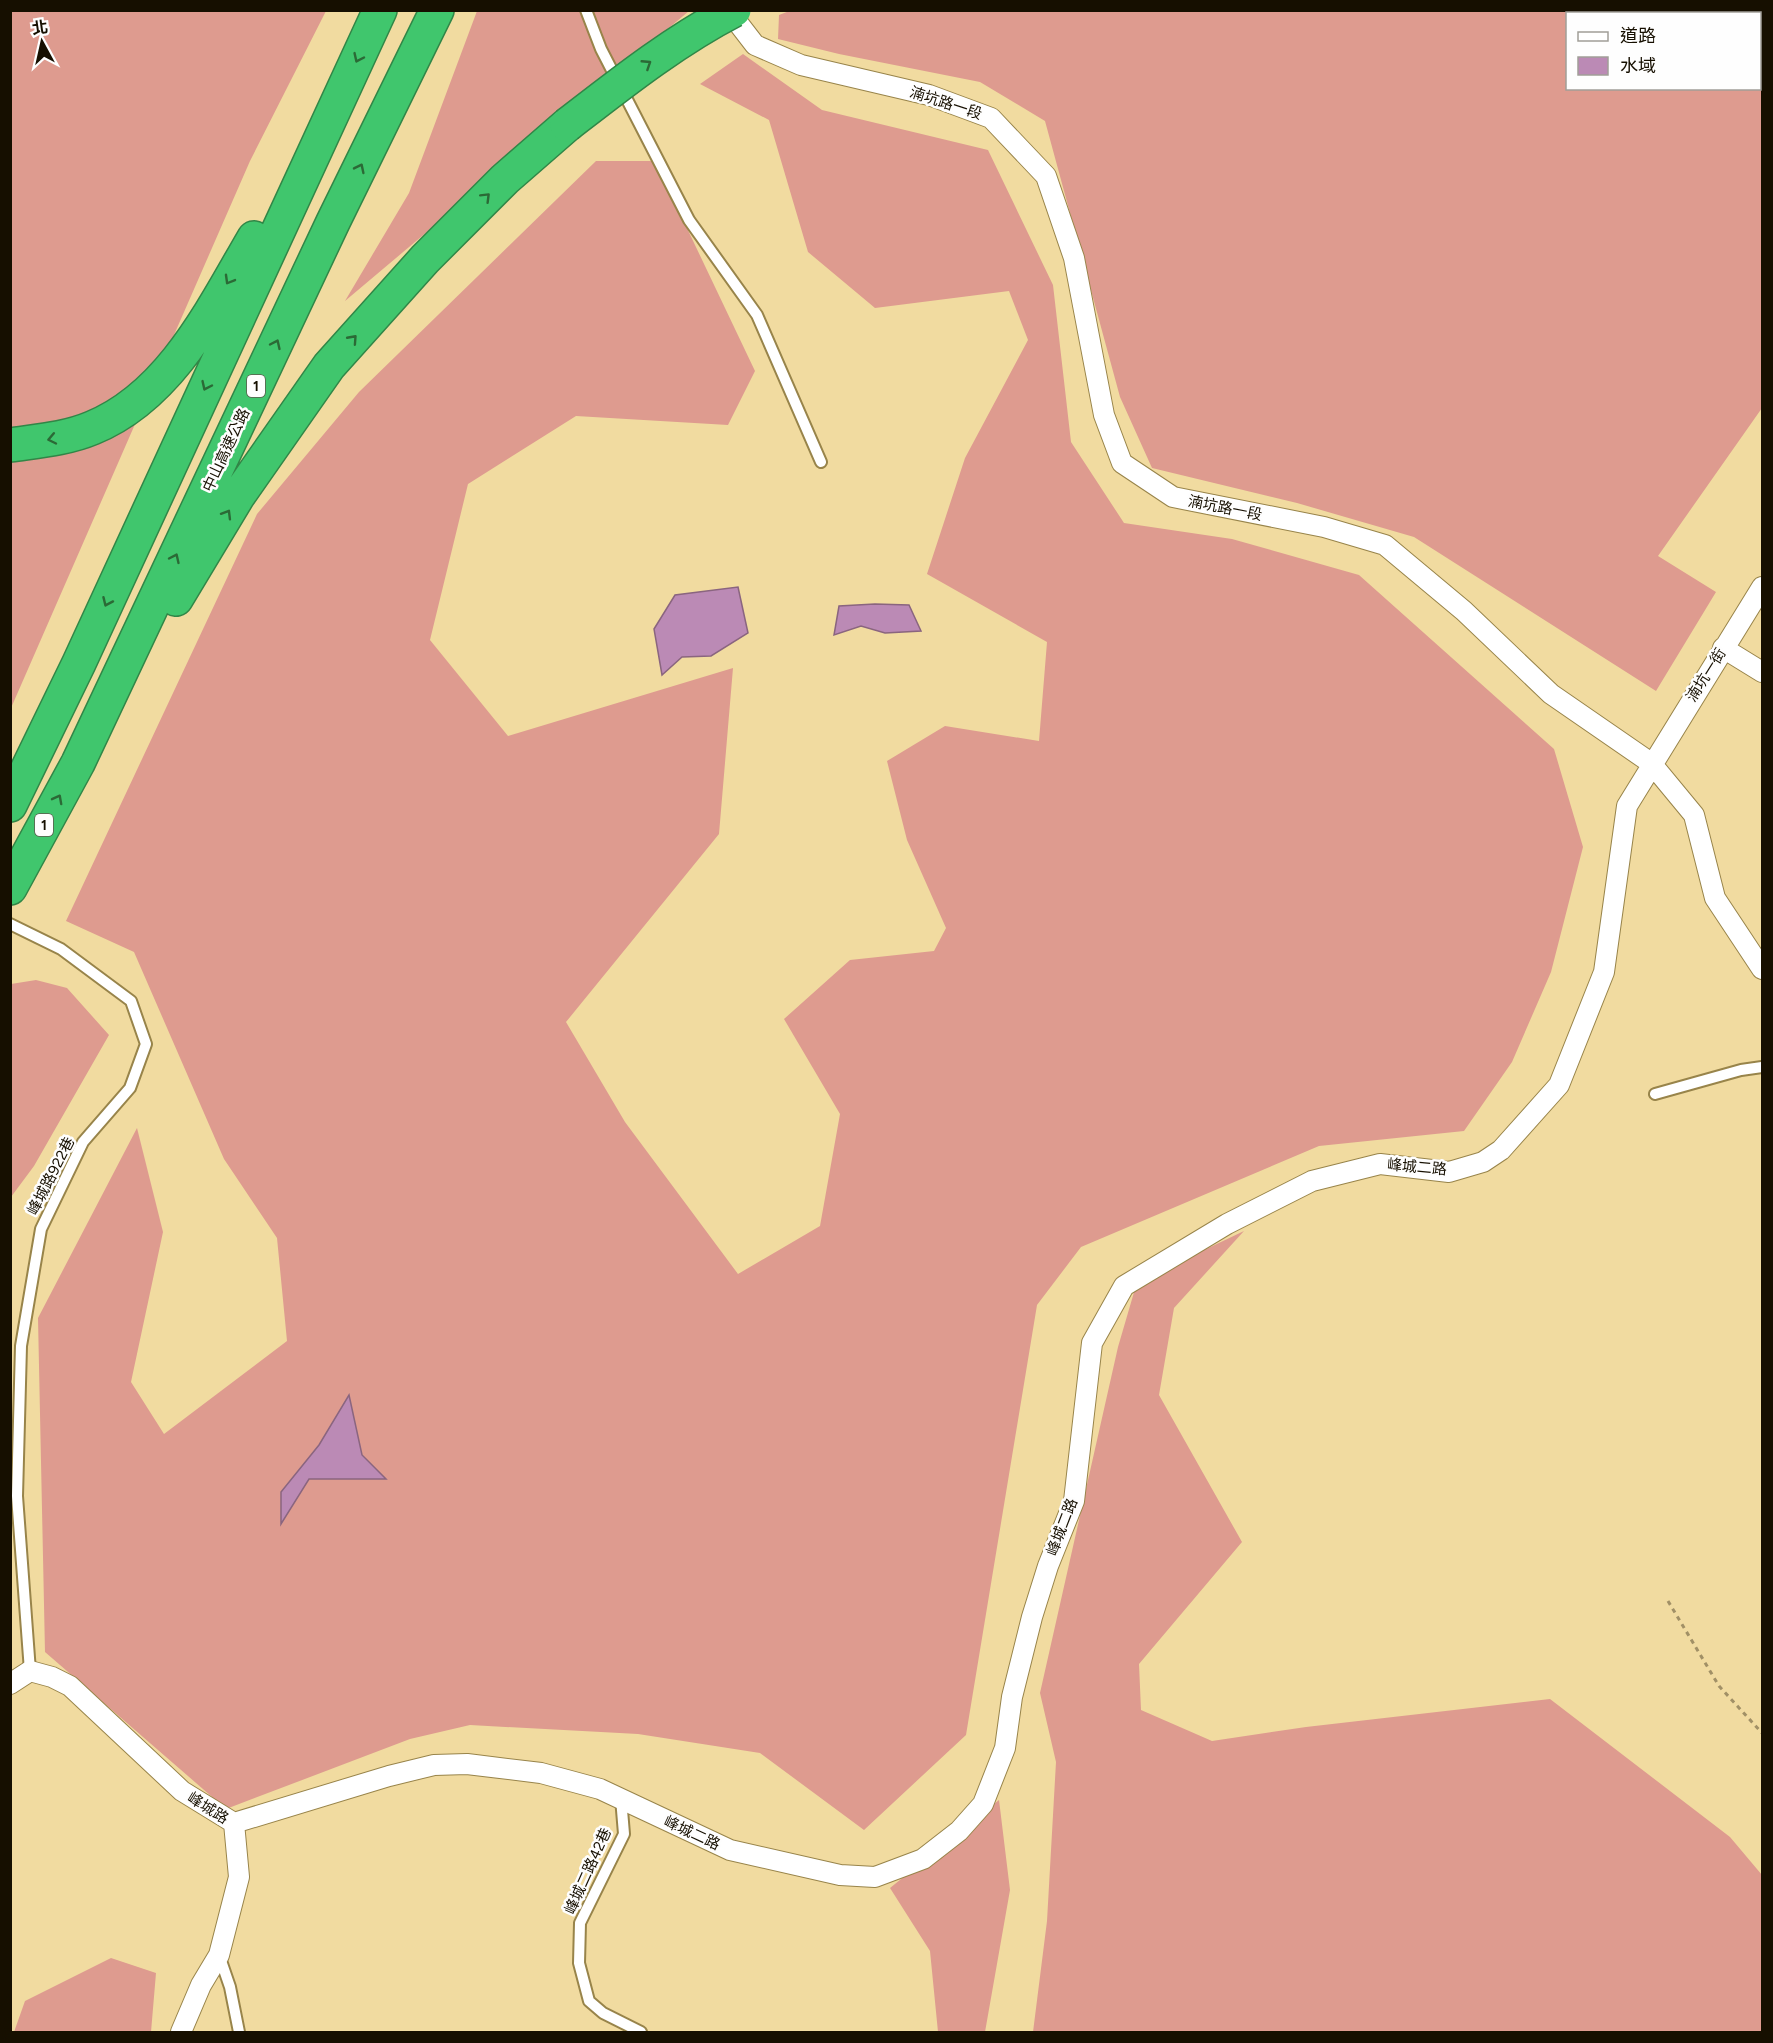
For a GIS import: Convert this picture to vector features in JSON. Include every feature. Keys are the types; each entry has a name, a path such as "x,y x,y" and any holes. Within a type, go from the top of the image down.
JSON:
{"highway":[{"path":"10,805 79,663 380,10"},
{"name":"中山高速公路","path":"10,888 78,763 333,222 437,10"},
{"path":"78,763 238,496 329,366 425,259 504,179 567,125 635,72 734,10"},
{"path":"10,445 50,440 92,428 128,407 160,380 196,335 299,159 336,105"}],"street":[{"name":"湳坑路一段","path":"728,10 755,45 801,65 929,95 991,118 1046,176 1074,258 1104,415 1122,463 1173,497 1324,527 1385,545 1464,611 1551,694 1651,764 1694,815 1715,898 1762,969"},
{"name":"湳坑一街","path":"1651,764 1762,587"},
{"path":"1723,648 1762,672"},
{"name":"峰城二路","path":"234,1823 389,1776 434,1766 467,1764 541,1773 600,1789 730,1850 840,1875 875,1877 923,1859 959,1831 983,1804 1005,1748 1012,1697 1032,1617 1048,1566 1074,1501 1092,1342 1124,1286 1227,1224 1312,1181 1380,1164 1449,1172 1483,1162 1501,1150 1559,1085 1604,972 1627,806 1651,764"},
{"path":"10,1684 30,1671"},
{"name":"峰城路","path":"30,1671 52,1677 70,1686 182,1791 234,1823 239,1877 219,1955 201,1985 180,2032"}],"lane":[{"path":"586,10 601,49 689,220 757,315 820,462"},
{"name":"峰城路922巷","path":"10,924 61,949 131,1000 146,1044 130,1088 83,1142 41,1229 21,1346 17,1496 30,1671"},
{"path":"1655,1094 1741,1070 1762,1067"},
{"name":"峰城二路42巷","path":"621,1798 624,1834 580,1923 579,1963 589,2001 603,2013 640,2032"},
{"path":"219,1955 230,1986 239,2032"}],"path":[{"path":"1668,1601 1719,1686 1762,1733"}],"shaded area":[{"path":"792,10 1727,12 1566,12 1566,90 1761,90 1762,15 1762,408 1658,556 1716,592 1656,691 1414,537 1297,503 1152,468 1120,397 1045,121 980,82 839,54 778,39 779,15"},
{"path":"11,11 326,11 250,161 11,708"},
{"path":"477,11 689,11 345,301 409,193"},
{"path":"743,54 822,110 988,150 1053,285 1071,442 1124,523 1232,539 1359,575 1554,749 1583,847 1551,972 1512,1062 1464,1131 1319,1146 1081,1247 1037,1305 966,1735 864,1830 760,1753 638,1734 470,1725 410,1739 226,1809 45,1652 38,1318 137,1128 163,1232 131,1382 164,1434 287,1341 277,1238 224,1159 134,952 66,921 257,514 359,392 596,161 655,161 755,371 728,425 576,416 468,484 430,640 508,736 733,668 719,834 566,1022 625,1122 738,1274 820,1226 840,1114 784,1019 850,960 934,951 946,928 907,840 887,761 945,726 1039,741 1047,642 927,574 965,458 1028,340 1009,291 875,308 808,252 769,120 700,84"},
{"path":"36,980 67,988 109,1035 34,1166 11,1197 11,984"},
{"path":"1244,1231 1174,1308 1159,1395 1242,1542 1139,1664 1141,1710 1212,1741 1306,1727 1550,1699 1730,1837 1762,1875 1762,2032 1033,2032 1047,1921 1056,1762 1040,1693 1118,1347 1137,1282"},
{"path":"999,1800 1010,1890 985,2032 938,2032 930,1951 890,1888"},
{"path":"111,1958 156,1973 151,2032 14,2032 25,2001"}],"water":[{"path":"738,587 748,633 711,656 682,657 662,675 654,629 675,595"},
{"path":"909,605 921,631 885,633 861,626 834,635 839,606"},
{"path":"349,1395 362,1455 386,1479 309,1479 281,1524 281,1492 319,1445"}]}
